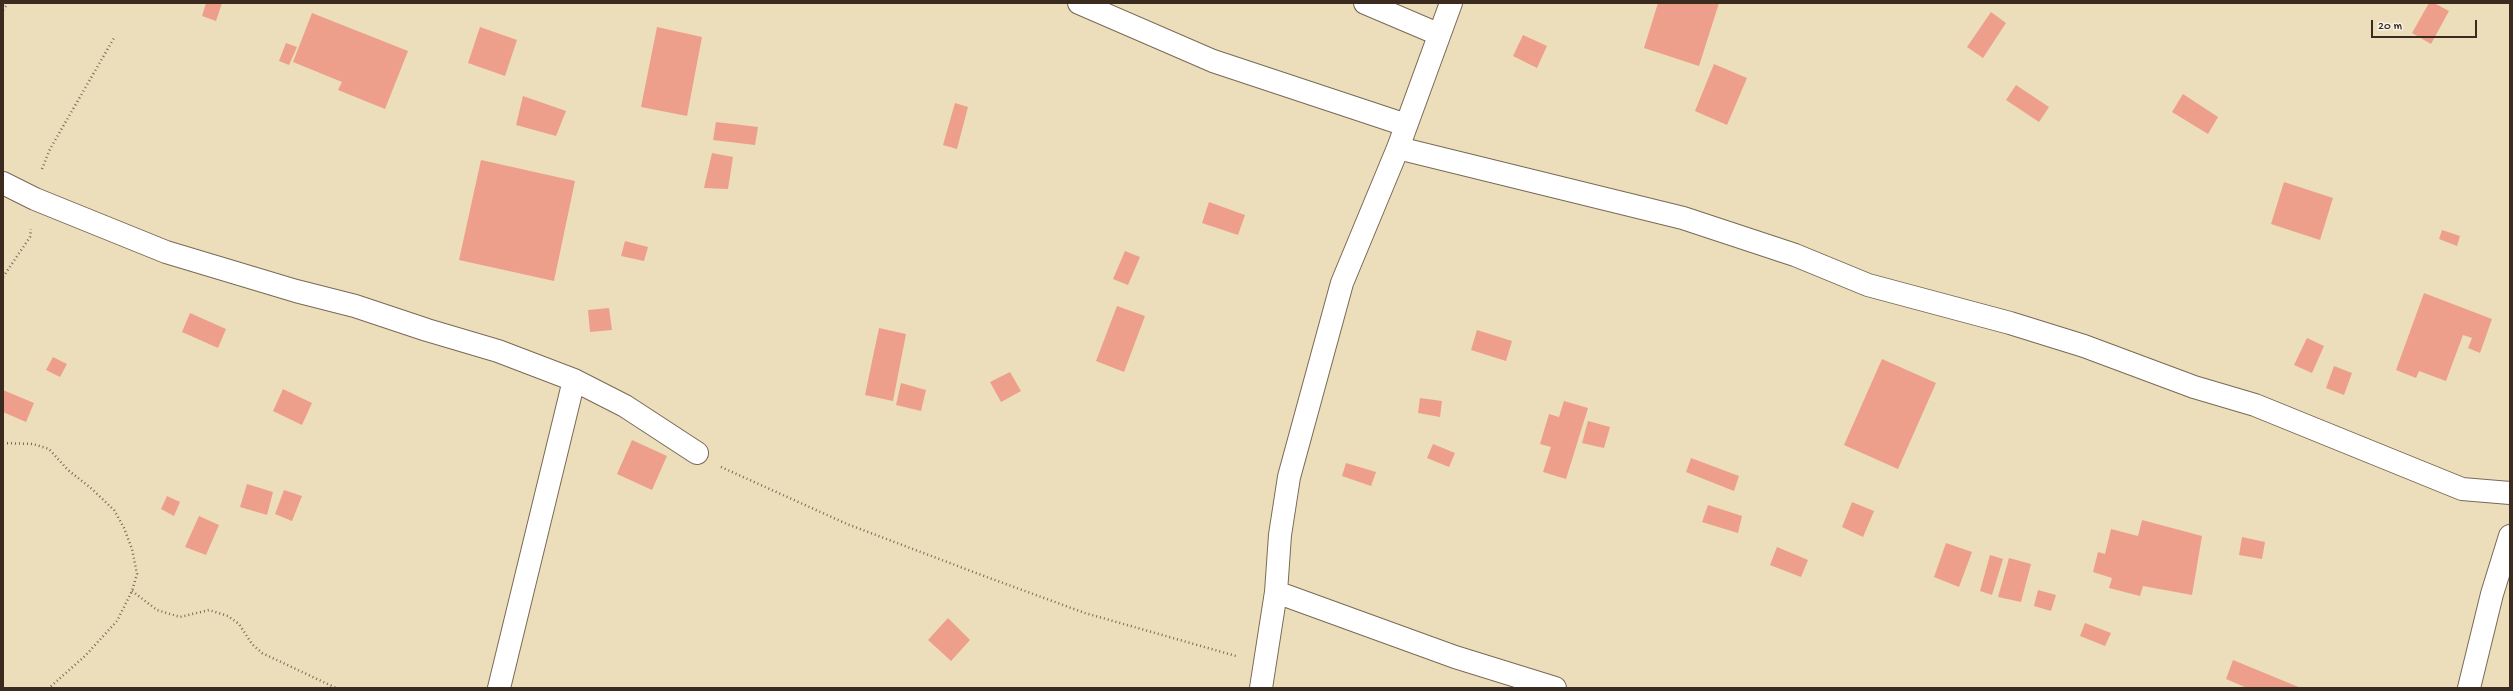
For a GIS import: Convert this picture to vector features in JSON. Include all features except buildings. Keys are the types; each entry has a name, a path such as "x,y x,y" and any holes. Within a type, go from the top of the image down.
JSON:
{"street":[{"path":"1079,3 1213,61 1406,125"},
{"path":"1365,3 1438,34"},
{"path":"1261,688 1276,592 1280,535 1289,477 1340,291 1398,148 1438,34 1451,3"},
{"path":"1398,148 1683,218 1795,255 1868,285 2010,323 2084,346 2194,387 2255,405 2462,489 2510,493"},
{"path":"3,183 35,199 166,252 296,291 356,306 427,330 498,351 574,380 625,406 697,453"},
{"path":"499,688 574,380"},
{"path":"2469,688 2492,594 2510,536"},
{"path":"1276,592 1455,657 1555,688"}],"path":[{"path":"3,10 8,3"},
{"path":"3,277 30,237 35,199 50,148 114,38"},
{"path":"3,443 33,444 49,449 114,510 132,549 137,574 132,591 117,621 85,656 49,688"},
{"path":"697,453 726,470 847,524 991,579 1085,613 1214,651 1266,663"},
{"path":"132,591 157,610 180,617 209,610 228,616 239,624 252,644 262,653 336,688"}]}
